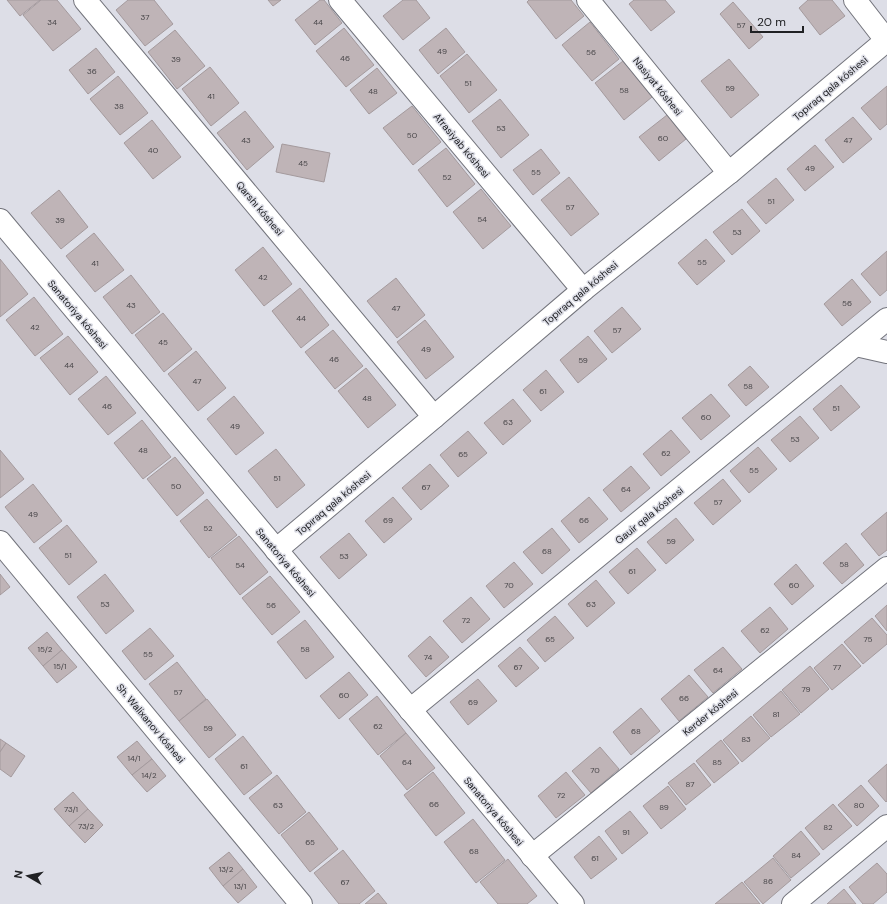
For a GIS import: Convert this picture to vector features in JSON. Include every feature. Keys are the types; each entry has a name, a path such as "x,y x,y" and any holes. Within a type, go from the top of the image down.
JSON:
{"street":[{"name":"Qarshı kóshesi","path":"84,0 434,417"},
{"name":"Afrasiyab kóshesi","path":"340,0 583,290"},
{"name":"Nasiyat kóshesi","path":"588,0 729,173"},
{"path":"855,0 887,40"},
{"name":"Topıraq qala kóshesi","path":"276,550 583,290 729,173 887,40"},
{"name":"Sanatoriya kóshesi","path":"0,220 573,904"},
{"name":"Gauir qala kóshesi","path":"410,710 887,319"},
{"path":"856,345 887,352"},
{"name":"Sh. Walixanov kóshesi","path":"0,542 301,904"},
{"name":"Kerder kóshesi","path":"532,856 887,568"},
{"path":"793,904 887,826"}],"building":[{"path":"7,0 40,0 20,16"},
{"path":"41,0 57,0 81,29 53,51 23,15"},
{"path":"128,0 154,0 173,24 145,46 116,10"},
{"path":"268,0 281,0 273,6"},
{"path":"320,0 324,0 342,23 315,45 295,20"},
{"path":"403,0 416,0 430,18 403,40 383,16"},
{"path":"529,0 571,0 584,16 556,39 527,2"},
{"path":"634,0 665,0 675,12 651,31 629,4"},
{"path":"808,0 832,0 845,16 820,35 799,8"},
{"path":"733,2 763,37 749,49 720,14"},
{"path":"590,22 619,59 592,81 562,45"},
{"path":"344,28 374,65 346,87 316,51"},
{"path":"446,28 465,52 438,74 419,50"},
{"path":"175,30 205,66 177,89 148,52"},
{"path":"96,48 115,72 88,94 69,70"},
{"path":"467,54 497,90 469,113 440,76"},
{"path":"729,59 759,95 731,118 701,81"},
{"path":"623,61 652,97 624,120 595,83"},
{"path":"210,67 239,103 211,126 182,89"},
{"path":"377,68 397,93 369,114 350,90"},
{"path":"118,76 148,113 120,135 90,99"},
{"path":"887,86 887,124 880,130 861,108"},
{"path":"500,99 529,135 501,158 472,121"},
{"path":"412,106 441,142 413,165 383,128"},
{"path":"245,111 274,147 247,170 217,133"},
{"path":"667,115 686,139 659,161 639,137"},
{"path":"853,117 872,139 843,163 825,140"},
{"path":"152,120 181,157 153,179 124,143"},
{"path":"282,144 330,153 324,182 276,172"},
{"path":"815,145 834,167 805,191 787,169"},
{"path":"446,148 475,184 447,207 418,170"},
{"path":"541,149 560,173 533,195 513,170"},
{"path":"569,177 599,214 571,236 541,200"},
{"path":"776,178 794,200 766,224 747,202"},
{"path":"481,189 511,226 483,249 453,212"},
{"path":"59,190 88,227 61,249 31,213"},
{"path":"742,209 760,231 732,255 713,232"},
{"path":"94,233 124,270 95,292 66,256"},
{"path":"706,239 725,261 697,285 678,263"},
{"path":"263,247 292,284 264,306 235,270"},
{"path":"887,251 887,290 880,296 861,274"},
{"path":"0,259 28,294 0,317"},
{"path":"131,275 160,312 132,334 103,297"},
{"path":"396,278 425,315 397,338 367,301"},
{"path":"852,279 871,302 842,326 824,304"},
{"path":"300,288 329,325 301,348 272,311"},
{"path":"34,297 63,334 35,356 6,320"},
{"path":"622,307 641,329 612,353 594,331"},
{"path":"163,313 192,349 164,372 135,335"},
{"path":"425,320 454,357 426,379 397,342"},
{"path":"333,330 363,366 335,389 305,352"},
{"path":"68,336 98,372 70,395 40,358"},
{"path":"588,336 607,359 578,383 560,360"},
{"path":"196,351 226,388 198,411 168,374"},
{"path":"750,366 769,387 746,406 728,385"},
{"path":"366,368 396,405 368,428 338,391"},
{"path":"546,370 564,392 541,411 523,390"},
{"path":"106,376 136,413 108,435 78,399"},
{"path":"841,385 860,407 831,431 813,409"},
{"path":"711,394 730,416 701,440 682,418"},
{"path":"234,396 264,433 236,455 207,419"},
{"path":"513,399 531,421 503,445 484,423"},
{"path":"800,416 819,438 790,462 771,440"},
{"path":"142,420 171,457 143,479 114,443"},
{"path":"671,430 690,452 661,476 643,454"},
{"path":"468,431 487,453 458,477 440,455"},
{"path":"758,447 777,469 749,493 730,471"},
{"path":"276,449 305,485 277,508 248,471"},
{"path":"0,450 24,479 0,498"},
{"path":"175,457 204,493 177,516 147,479"},
{"path":"430,464 449,486 421,510 402,488"},
{"path":"631,466 650,488 621,512 603,490"},
{"path":"723,479 741,501 713,525 694,503"},
{"path":"33,484 62,521 34,543 5,507"},
{"path":"393,497 412,519 384,543 365,521"},
{"path":"589,497 608,519 579,543 561,521"},
{"path":"207,499 237,535 209,558 180,521"},
{"path":"887,512 887,550 879,556 861,534"},
{"path":"676,518 694,540 666,564 647,542"},
{"path":"67,525 97,562 69,585 39,548"},
{"path":"552,528 570,550 542,574 523,552"},
{"path":"349,533 367,555 339,579 320,557"},
{"path":"239,536 268,572 240,595 211,558"},
{"path":"846,543 864,565 842,584 823,563"},
{"path":"637,548 656,570 628,594 609,572"},
{"path":"514,562 533,584 504,608 486,586"},
{"path":"796,564 814,586 792,605 774,584"},
{"path":"0,574 10,587 0,595"},
{"path":"105,574 134,611 106,634 77,597"},
{"path":"270,576 300,612 272,635 242,598"},
{"path":"596,580 615,603 587,627 568,604"},
{"path":"471,597 490,619 462,643 443,621"},
{"path":"887,605 887,631 875,616"},
{"path":"770,607 788,629 760,653 741,631"},
{"path":"555,616 574,638 545,662 527,640"},
{"path":"872,618 887,635 887,644 863,664 844,642"},
{"path":"305,620 334,657 306,679 277,642"},
{"path":"150,628 174,656 145,680 122,651"},
{"path":"47,632 62,650 43,666 28,648"},
{"path":"430,636 449,657 426,677 408,656"},
{"path":"842,644 861,666 832,690 814,668"},
{"path":"520,647 539,668 516,687 498,666"},
{"path":"723,647 742,669 713,693 694,670"},
{"path":"62,650 77,667 57,683 43,666"},
{"path":"177,662 206,699 179,721 149,684"},
{"path":"810,666 829,689 801,713 782,690"},
{"path":"349,672 368,695 339,719 320,696"},
{"path":"689,675 708,697 679,721 661,699"},
{"path":"478,679 497,701 468,725 450,702"},
{"path":"781,691 800,714 771,737 753,715"},
{"path":"377,696 406,733 378,755 349,719"},
{"path":"207,699 236,735 209,758 179,721"},
{"path":"641,708 660,731 631,755 613,732"},
{"path":"751,716 770,738 742,762 723,740"},
{"path":"406,733 435,768 407,790 380,756"},
{"path":"243,736 272,773 244,795 215,759"},
{"path":"0,739 6,743 0,752"},
{"path":"721,740 739,763 714,783 696,761"},
{"path":"137,741 152,759 132,775 117,757"},
{"path":"6,743 25,756 11,777 0,769 0,752"},
{"path":"600,747 619,769 591,793 572,771"},
{"path":"152,759 166,776 147,792 132,775"},
{"path":"694,763 711,785 686,805 668,783"},
{"path":"887,764 887,801 886,802 868,781"},
{"path":"433,772 465,813 436,836 404,795"},
{"path":"566,772 585,795 556,818 538,796"},
{"path":"277,775 306,812 279,834 249,798"},
{"path":"861,785 879,806 857,826 838,805"},
{"path":"668,786 686,809 661,829 643,806"},
{"path":"73,792 88,809 69,826 54,809"},
{"path":"833,804 852,826 823,850 805,828"},
{"path":"88,809 103,825 85,843 69,826"},
{"path":"630,811 648,833 622,854 605,831"},
{"path":"309,812 338,849 310,872 281,835"},
{"path":"473,819 505,860 476,883 444,842"},
{"path":"801,831 820,854 791,878 773,856"},
{"path":"599,836 617,859 591,879 574,857"},
{"path":"343,850 375,891 359,904 339,904 314,873"},
{"path":"229,852 243,869 223,886 209,868"},
{"path":"773,858 791,880 763,904 744,882"},
{"path":"508,859 537,896 527,904 498,904 480,882"},
{"path":"877,863 887,874 887,892 873,904 863,904 849,887"},
{"path":"243,869 257,887 238,903 223,886"},
{"path":"742,882 760,904 715,904"},
{"path":"844,889 856,904 827,904"},
{"path":"378,893 387,904 365,904"}]}
